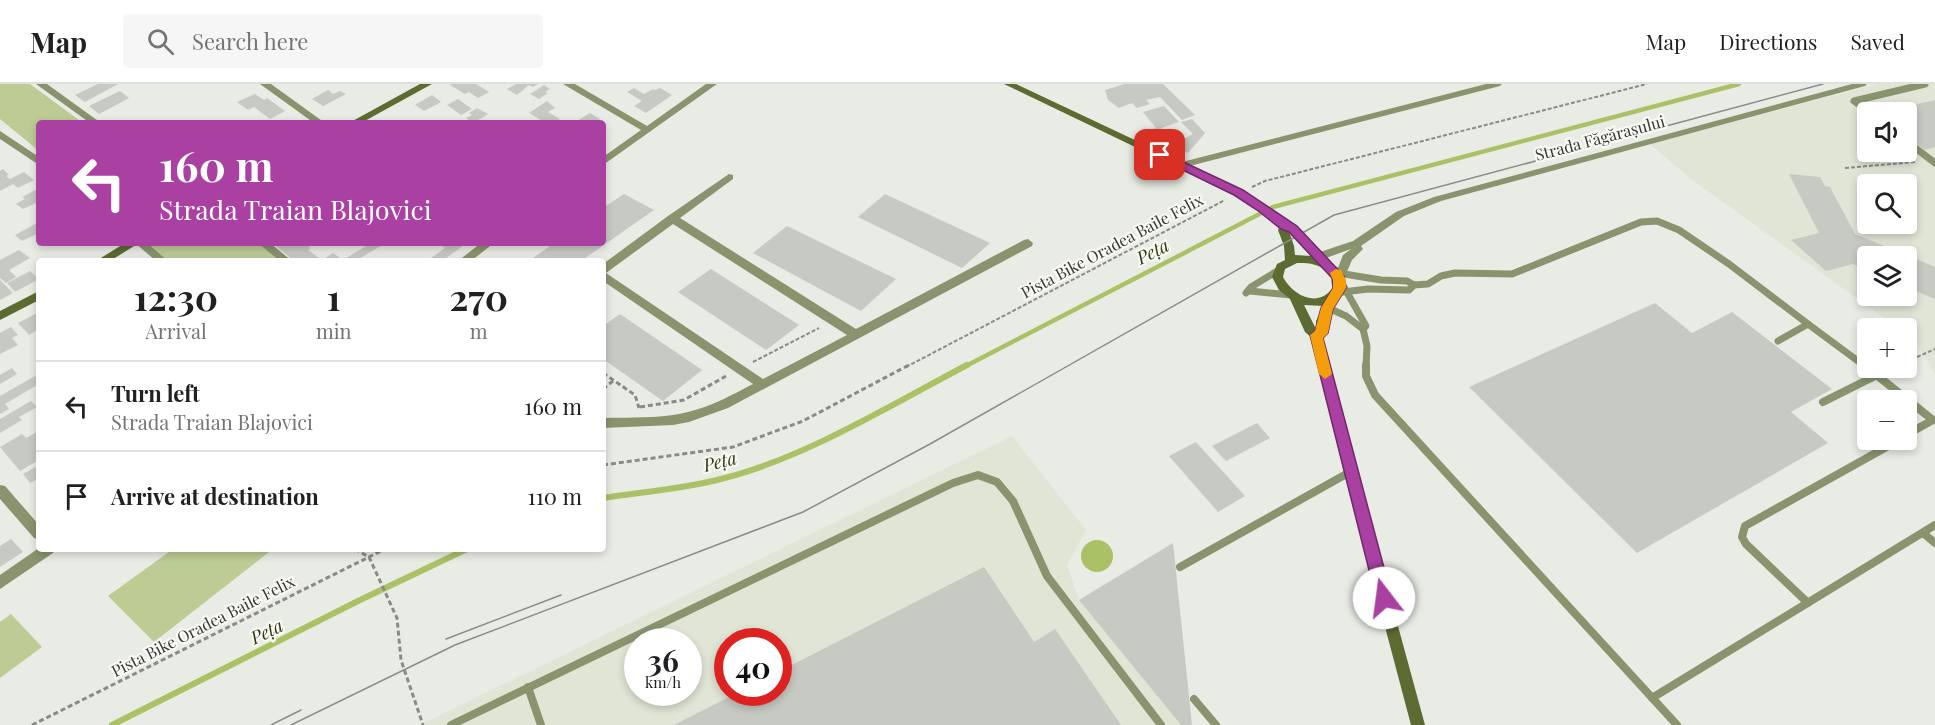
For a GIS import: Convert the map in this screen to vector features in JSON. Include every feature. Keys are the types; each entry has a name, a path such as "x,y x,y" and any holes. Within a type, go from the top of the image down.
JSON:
{"street":[{"path":"41,84 92,120"},
{"path":"265,84 316,120"},
{"path":"360,120 427,84"},
{"path":"568,84 648,130"},
{"path":"606,160 712,84"},
{"path":"1009,84 1239,193 1293,229 1319,260 1339,276 1336,297 1322,321 1321,333 1316,335"},
{"path":"1182,165 1497,84"},
{"name":"Strada Făgărașului","path":"1319,260 1348,245 1355,245 1401,214 1438,199 1862,84"},
{"path":"0,134 36,160"},
{"path":"606,268 729,177"},
{"path":"672,219 856,335"},
{"path":"1284,225 1283,230 1289,246 1290,260"},
{"path":"606,423 689,417 724,405 1028,243"},
{"name":"Strada Făgărașului","path":"1339,276 1347,258 1358,249 1355,245"},
{"path":"106,258 128,246"},
{"path":"144,246 159,258"},
{"path":"267,246 282,258"},
{"path":"466,258 484,246"},
{"path":"1319,260 1290,260 1279,270 1278,281 1293,297 1311,332 1316,335 1418,725"},
{"path":"606,278 764,385"},
{"path":"0,316 36,297"},
{"path":"1293,297 1314,302 1336,297"},
{"path":"0,490 36,531"},
{"path":"0,583 44,552"}],"lane":[{"path":"1857,103 1854,101 1925,84"},
{"path":"1917,150 1933,162"},
{"path":"1339,276 1407,281 1414,285 1428,284 1447,274 1512,274 1641,222 1657,221 1679,230 1730,264 1857,360"},
{"path":"1279,270 1251,287 1248,292 1293,297"},
{"path":"1336,297 1409,290 1414,285"},
{"path":"1336,297 1346,316 1363,329"},
{"path":"1336,297 1366,326 1363,329 1367,346 1366,376 1375,395 1677,725"},
{"path":"1778,341 1808,324"},
{"path":"1823,402 1871,378"},
{"path":"1881,378 1896,390"},
{"path":"1917,407 1933,420 1917,429"},
{"path":"1808,603 1746,544 1742,537 1745,526 1881,450"},
{"path":"1180,567 1350,472"},
{"path":"451,725 953,483 978,475 997,482 1013,501 1047,576 1161,725"},
{"path":"1652,698 1935,525"},
{"path":"1923,533 1935,543"},
{"path":"528,687 541,725"},
{"path":"1194,699 1216,725"}],"path":[{"name":"Pista Bike Oradea Baile Felix","path":"606,465 733,447 803,421 1265,181 1647,84"},
{"path":"1845,168 1933,162"},
{"path":"1917,357 1935,349"},
{"path":"606,375 635,395 642,421"},
{"path":"606,387 614,381"},
{"path":"360,552 369,557 397,618 401,660 423,725"},
{"name":"Pista Bike Oradea Baile Felix","path":"32,725 379,552"}],"shaded area":[{"path":"0,84 30,84 79,120 36,120 36,149 0,119"},
{"path":"1877,84 1935,84 1935,375 1917,342 1917,318 1884,318 1867,306 1917,306 1917,246 1857,246 1857,298 1691,179 1650,144"},
{"path":"144,246 267,246 283,258 159,258"},
{"path":"1012,436 1086,530 1067,565 1079,600 1181,725 420,725"},
{"path":"1097,540 1108,545 1113,556 1108,567 1097,572 1086,567 1081,556 1086,545"},
{"path":"169,552 269,552 154,642 108,596"},
{"path":"11,614 42,647 0,678 0,622"}],"building":[{"path":"98,84 118,84 85,102 75,95"},
{"path":"476,84 489,92 478,98 469,92 465,94 450,85"},
{"path":"516,84 538,84 533,87 529,85 517,95 507,89"},
{"path":"1125,84 1163,84 1195,115 1182,120 1160,97 1146,100 1150,104 1137,108 1132,103 1119,108 1108,100 1105,90"},
{"path":"544,85 550,89 539,99 530,94"},
{"path":"634,88 644,94 660,88 672,95 646,113 634,106 642,101 627,92"},
{"path":"328,90 333,94 340,91 346,94 323,106 312,99"},
{"path":"120,91 129,98 99,114 89,106"},
{"path":"255,94 264,100 267,98 285,111 270,119 254,107 248,110 237,102"},
{"path":"432,95 441,102 424,111 415,105"},
{"path":"458,99 472,109 461,115 447,105"},
{"path":"1935,100 1935,147 1925,150 1917,144 1917,104"},
{"path":"547,101 555,108 548,112 560,119 541,120 529,113"},
{"path":"1164,106 1179,122 1161,128 1169,133 1159,139 1146,133 1156,128 1143,112"},
{"path":"477,108 488,114 478,120 469,120 466,118 472,115 469,113"},
{"path":"590,113 600,119 598,120 579,120"},
{"path":"1192,119 1205,133 1188,153 1165,142 1173,137 1179,141 1193,134 1181,122"},
{"path":"3,169 10,179 24,172 34,180 18,188 13,184 0,191 0,171"},
{"path":"1789,174 1820,177 1825,186 1830,187 1855,234 1884,246 1857,246 1857,266 1853,264 1826,271 1791,240 1819,233"},
{"path":"36,190 36,203 23,209 16,204 25,199 22,197"},
{"path":"624,194 654,210 606,244 606,206"},
{"path":"885,194 990,243 962,268 858,217"},
{"path":"36,224 36,234 22,241 15,235"},
{"path":"787,226 896,279 861,311 753,253"},
{"path":"276,246 308,246 311,248 308,250 319,258 290,258"},
{"path":"366,246 381,246 360,258 346,258"},
{"path":"442,246 463,246 446,258 431,258 445,248"},
{"path":"550,246 602,246 585,258 533,258"},
{"path":"19,250 30,258 9,270 16,277 6,283 0,278 0,260"},
{"path":"333,253 340,258 325,258"},
{"path":"1917,260 1935,267 1935,299 1917,292"},
{"path":"711,269 799,325 766,350 678,292"},
{"path":"30,271 36,276 36,281 15,292 7,283"},
{"path":"0,280 13,293 0,300"},
{"path":"1655,303 1692,333 1732,312 1832,389 1791,412 1828,443 1637,553 1469,387"},
{"path":"36,314 36,331 29,335 18,323"},
{"path":"620,314 702,370 663,401 606,361 606,324"},
{"path":"11,327 18,335 12,338 18,345 0,354 0,333"},
{"path":"12,368 17,374 0,384 0,375"},
{"path":"36,377 36,386 5,404 9,409 0,414 0,396"},
{"path":"31,401 36,406 19,417 22,420 0,433 0,419"},
{"path":"1257,423 1270,438 1226,461 1212,446"},
{"path":"36,433 36,462 20,471 0,447 22,434 26,438"},
{"path":"1196,442 1245,496 1218,512 1169,456"},
{"path":"36,467 36,480 30,483 23,474"},
{"path":"11,539 23,552 0,567 0,546"},
{"path":"1173,543 1192,725 1181,725 1079,600"},
{"path":"984,567 1034,642 1055,629 1121,725 674,725 714,705 792,706 792,665"}],"waterway":[{"name":"Peța","path":"964,367 1273,207 1739,84"},
{"name":"Peța","path":"606,498 692,485 753,470 847,429 967,365"},
{"name":"Peța","path":"112,725 461,552"}],"tram line":[{"path":"291,725 455,645 803,512 930,444 1334,215 1823,84"},
{"path":"446,639 561,595"},
{"path":"271,725 301,710"}],"slow traffic":[{"path":"1325,374 1316,335 1321,333 1322,321 1327,308 1340,288 1340,280 1336,273"}],"route":[{"path":"1160,155 1239,193 1261,207 1285,226 1293,229 1338,276 1340,288 1327,308 1322,321 1321,333 1316,335 1384,598"}]}
